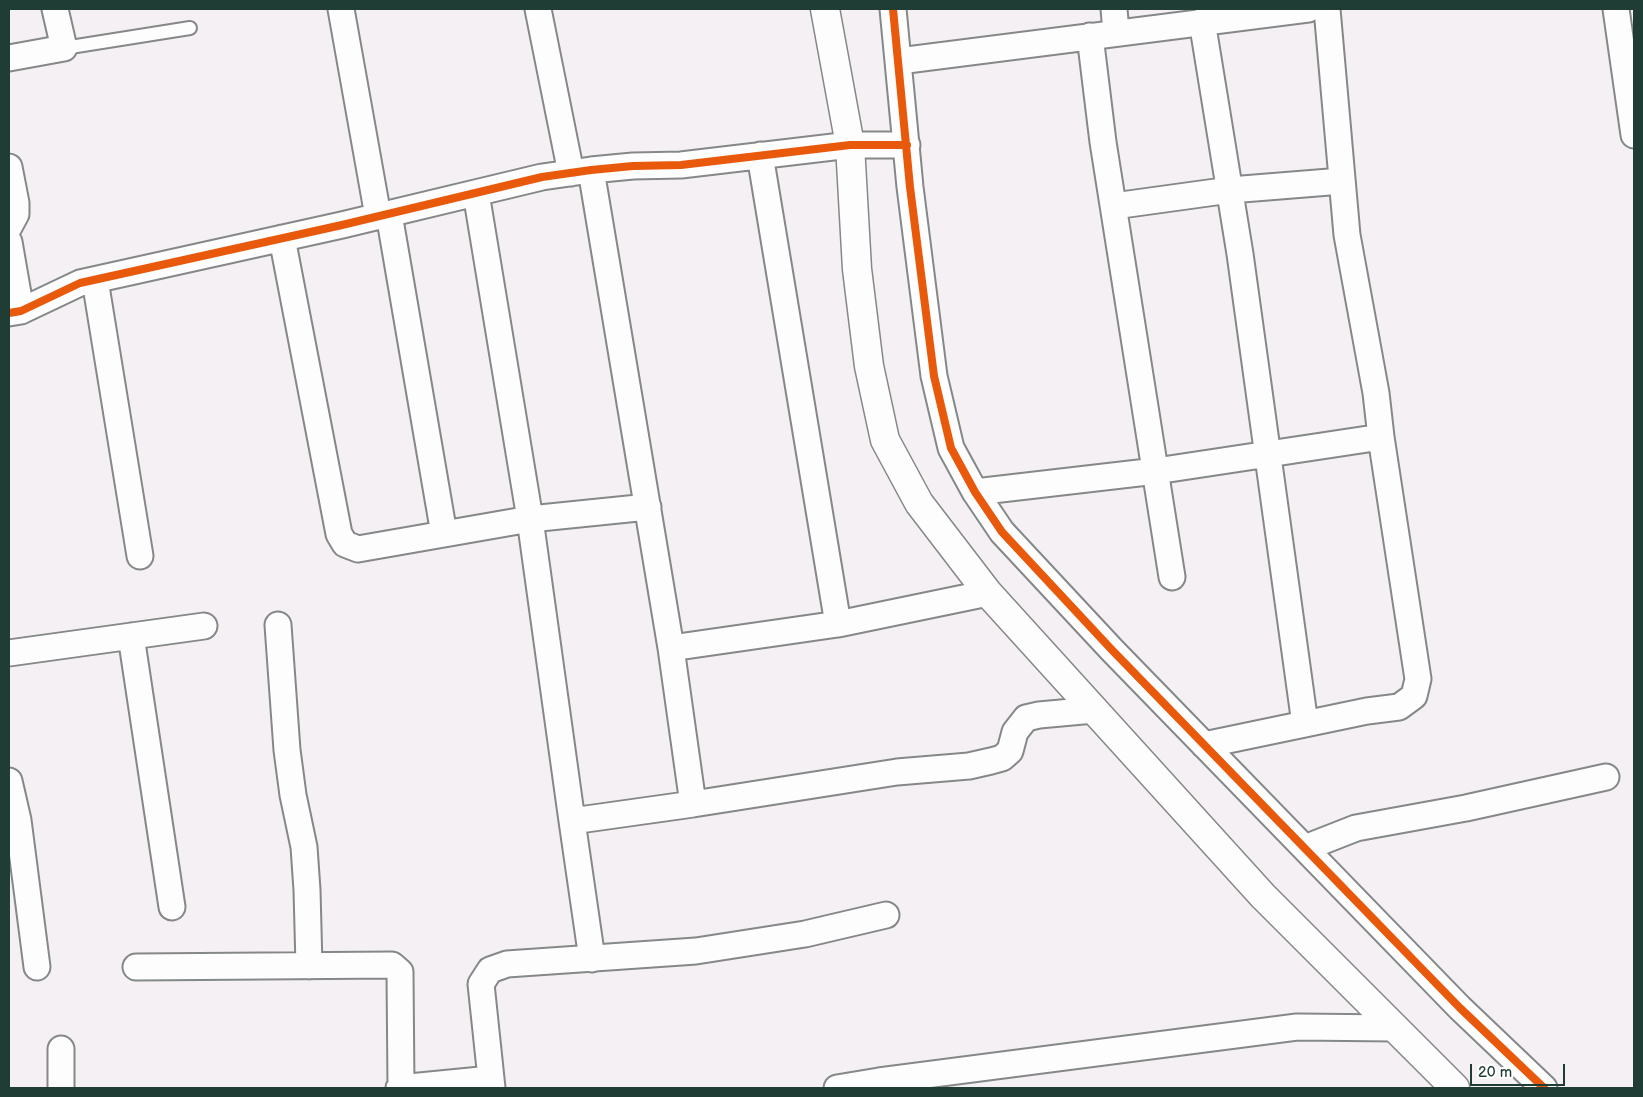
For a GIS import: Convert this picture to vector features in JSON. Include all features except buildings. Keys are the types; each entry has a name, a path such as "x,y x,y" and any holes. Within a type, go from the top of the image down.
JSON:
{"street":[{"path":"9,58 64,48 55,9"},
{"path":"341,9 383,215 444,534"},
{"path":"538,9 581,171 648,507 672,648 693,804"},
{"path":"825,9 859,145 858,269 869,366 885,440 919,503 988,593 1263,896 1455,1088"},
{"path":"893,9 899,61 900,146 910,187 934,376 951,448 975,492 1002,532 1112,650 1460,1008 1544,1088"},
{"path":"899,61 1090,36 1115,20 1202,21 1273,10 1308,9"},
{"path":"1204,745 1367,711 1399,707 1414,696 1418,679 1376,393 1348,235 1327,9"},
{"path":"1616,9 1634,136"},
{"path":"1202,21 1230,190 1305,724"},
{"path":"1090,36 1103,142 1172,577"},
{"path":"9,242 15,312 80,283 542,178 581,171 634,166 681,165 859,145 900,146"},
{"path":"760,155 838,624"},
{"path":"9,167 16,209 16,214 9,227"},
{"path":"1114,206 1230,190 1342,181"},
{"path":"476,193 530,519 592,959"},
{"path":"282,238 339,534 345,544 358,549 530,519 648,507"},
{"path":"95,280 140,556"},
{"path":"975,492 1156,471 1381,437"},
{"path":"672,648 838,624 988,593"},
{"path":"278,625 287,750 293,795 304,847 309,966"},
{"path":"9,653 204,626"},
{"path":"131,636 172,907"},
{"path":"572,821 897,772 969,766 1002,758 1010,751 1015,732 1026,718 1094,710"},
{"path":"1305,848 1356,828 1466,808 1606,777"},
{"path":"9,781 18,820 37,967"},
{"path":"136,966 392,965 400,972 400,1088 491,1083 481,984 490,970 507,964 696,951 740,945 805,934 886,915"},
{"path":"837,1088 1297,1027 1396,1028"},
{"path":"61,1049 61,1088"}],"lane":[{"path":"64,48 190,28"}],"cycle path":[{"path":"893,9 910,187 934,376 951,448 975,492 1002,532 1112,650 1460,1008 1544,1088"},
{"path":"9,313 21,311 80,283 342,225 542,177 633,166 681,165 850,145 907,145"}]}
